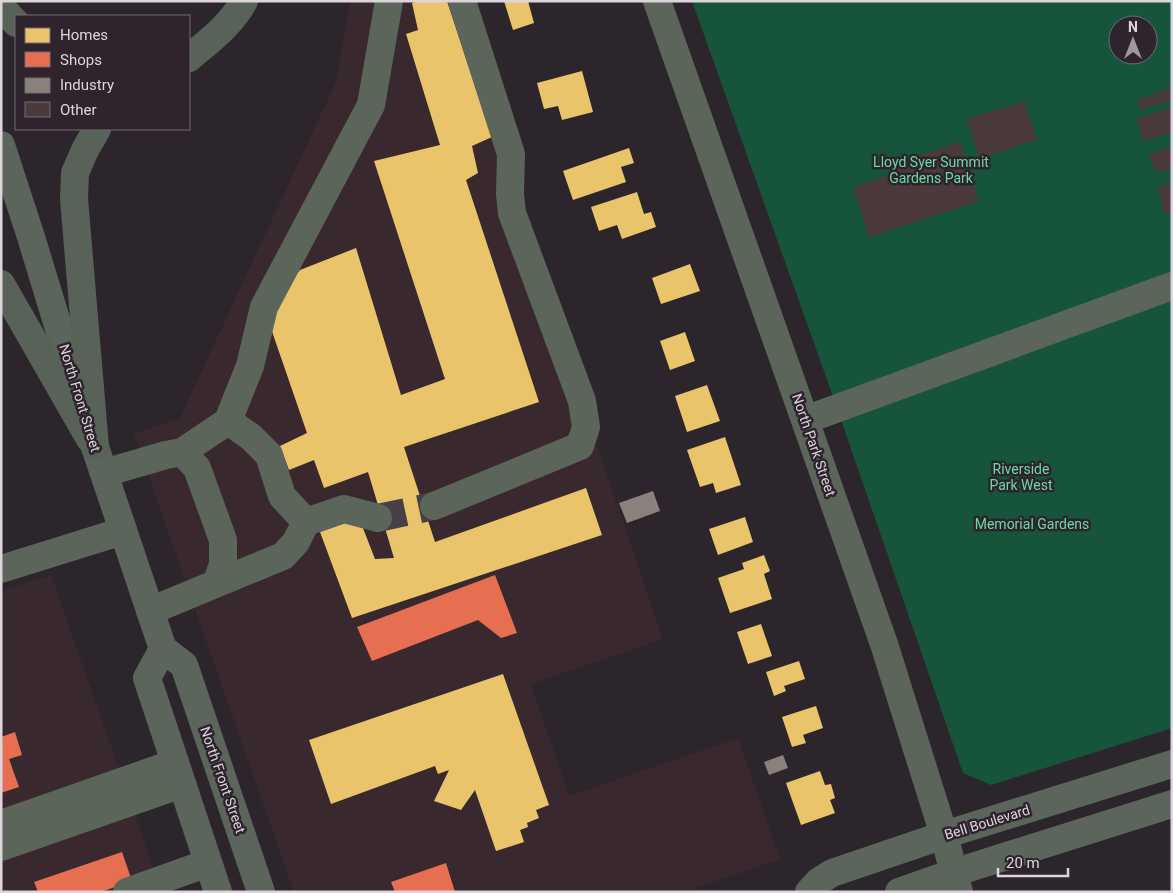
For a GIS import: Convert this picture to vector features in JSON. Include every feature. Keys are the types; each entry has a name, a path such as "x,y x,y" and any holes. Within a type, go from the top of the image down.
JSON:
{"highway":[{"path":"190,57 221,31 240,10 244,1"},
{"path":"1,7 15,21"},
{"path":"190,49 221,31"},
{"path":"95,447 74,199 75,173 96,130"},
{"path":"1,284 95,447"}],"main road":[{"name":"North Front Street","path":"1,145 95,447 163,649 184,665 261,892"},
{"path":"163,649 147,678 218,892"},
{"name":"Bell Boulevard","path":"809,892 818,882 832,873 944,835 1172,764"},
{"path":"899,892 956,882 1172,804"}],"street":[{"path":"104,473 182,452 228,421 250,366 264,307 371,105 389,1"},
{"path":"434,506 580,446 586,427 582,401 512,213 510,154 462,1"},
{"name":"North Park Street","path":"656,1 884,644 944,835 956,882"},
{"path":"805,420 1172,286"},
{"path":"228,421 251,437 269,455 282,496 306,522"},
{"path":"182,452 197,468 222,540 223,564 217,582"},
{"path":"150,611 283,556 296,542 306,522 344,510 378,518"},
{"path":"1,569 123,532"},
{"path":"1,824 179,774"},
{"path":"1,847 179,774"},
{"path":"127,892 208,864"}],"shaded area":[{"path":"350,1 444,1 663,639 531,684 569,796 738,738 780,859 685,892 294,892 134,434 180,418 336,82"},
{"path":"51,575 161,892 1,892 1,591"}],"green space":[{"path":"692,1 1172,1 1172,728 991,785 963,773 829,385"}],"building: Homes":[{"path":"417,1 447,1 492,137 472,146 478,173 466,180 539,402 404,447 435,542 586,488 602,535 352,618 320,532 359,518 375,559 394,558 368,472 324,488 314,460 289,470 280,446 307,433 266,314 300,270 356,248 401,395 445,379 374,161 440,145 406,34 418,30 412,3"},
{"path":"504,1 528,1 534,23 513,30"},
{"path":"582,71 593,112 562,120 558,106 544,109 537,83"},
{"path":"629,148 634,163 621,167 626,182 573,200 563,171"},
{"path":"637,192 644,214 651,212 656,227 622,239 617,225 599,231 591,207"},
{"path":"690,264 700,291 661,304 652,278"},
{"path":"685,332 695,361 670,370 660,341"},
{"path":"707,385 720,421 687,432 675,396"},
{"path":"725,437 741,485 716,493 713,483 700,487 687,450"},
{"path":"745,517 753,542 718,555 709,529"},
{"path":"764,555 770,571 764,574 772,599 730,613 718,578 744,569 742,563"},
{"path":"761,624 772,656 748,664 737,632"},
{"path":"799,661 805,679 784,686 786,691 774,696 766,672"},
{"path":"503,674 549,805 536,810 539,818 527,823 528,827 520,830 524,842 496,851 475,790 461,810 434,801 449,770 438,774 435,766 331,804 309,740"},
{"path":"816,706 823,728 803,735 806,743 792,747 782,717"},
{"path":"820,771 825,785 831,784 835,798 830,800 835,813 801,825 786,783"}],"building: Shops":[{"path":"495,575 517,633 501,638 478,620 372,661 357,627"},
{"path":"15,732 22,755 9,759 19,787 1,793 1,737"},
{"path":"122,852 132,881 101,892 38,892 34,882"},
{"path":"446,863 455,892 395,892 391,882"}],"building: Industry":[{"path":"653,491 660,511 627,523 619,503"},
{"path":"783,755 788,768 769,775 764,762"}],"building: Other":[{"path":"1172,88 1172,100 1140,110 1137,100"},
{"path":"1024,101 1037,140 979,158 967,119"},
{"path":"1172,107 1172,132 1144,141 1136,119"},
{"path":"960,142 979,201 869,237 853,187 898,172 895,163"},
{"path":"1172,146 1172,168 1156,173 1149,154"},
{"path":"1172,183 1172,212 1165,214 1157,188"}],"tunnel":[{"path":"378,518 434,506"}],"park label":[{"name":"Lloyd Syer Summit Gardens Park","path":"931,170"},
{"name":"Riverside Park West","path":"1021,478"},
{"name":"Memorial Gardens","path":"1032,524"}]}
